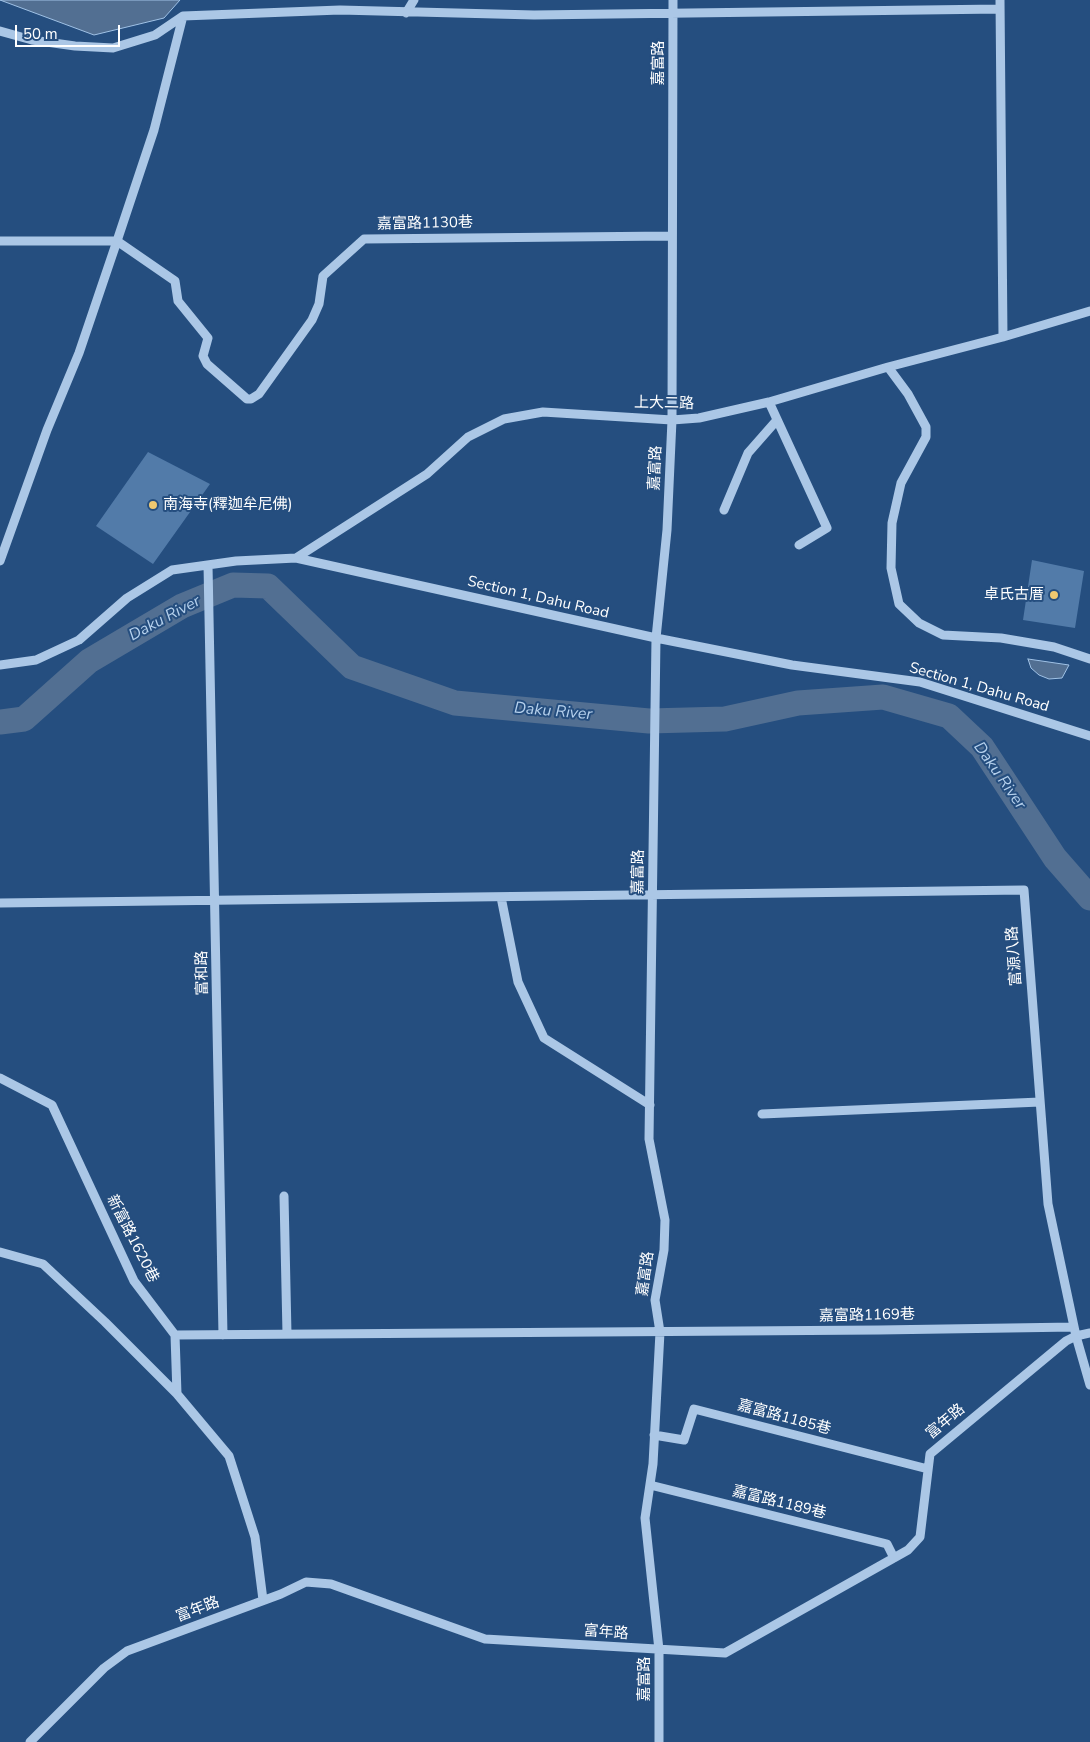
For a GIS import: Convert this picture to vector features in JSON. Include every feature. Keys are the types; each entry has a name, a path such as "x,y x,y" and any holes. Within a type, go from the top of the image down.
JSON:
{"street":[{"path":"406,13 414,0"},
{"name":"嘉富路","path":"659,1742 659,1650 645,1518 654,1435 660,1332 655,1300 664,1250 665,1220 649,1139 656,638 667,530 672,420 673,0"},
{"path":"0,31 32,40 75,46 113,48 155,35 183,16 340,10 406,13 673,14 1000,4 1003,337"},
{"path":"0,561 47,430 79,353 117,242 154,130 183,16"},
{"name":"嘉富路1130巷","path":"117,242 175,281 178,302 208,338 203,356 207,364 247,399 251,399 259,394 312,320 319,304 323,276 364,239 671,236"},
{"path":"0,241 117,242"},
{"name":"上大二路","path":"296,558 427,474 468,438 504,419 543,412 672,420 699,418 769,402 1090,311"},
{"path":"888,367 908,394 926,427 926,436 901,483 892,523 891,568 899,604 919,623 943,635 1001,638 1054,647 1090,659"},
{"path":"769,402 827,528 799,545"},
{"path":"724,510 748,453 777,420"},
{"name":"Section 1, Dahu Road","path":"0,665 36,660 79,640 127,598 172,570 236,561 296,558 656,638 792,665 920,682 1090,736"},
{"name":"富和路","path":"208,565 223,1335"},
{"name":"富源八路","path":"653,895 1024,890 1048,1204 1075,1331 1090,1385"},
{"path":"0,903 653,895"},
{"path":"502,897 518,982 544,1038 650,1105"},
{"name":"新富路1620巷","path":"0,1078 52,1105 134,1281 175,1335"},
{"path":"762,1114 1040,1102"},
{"path":"284,1196 287,1334"},
{"path":"0,1252 43,1264 105,1322 177,1394 229,1456 255,1537 263,1600"},
{"name":"嘉富路1169巷","path":"175,1335 1075,1331"},
{"name":"富年路","path":"30,1742 104,1668 127,1652 306,1582 331,1584 485,1639 725,1653 908,1550 920,1537 930,1454 1075,1331 1090,1333"},
{"path":"175,1335 177,1394"},
{"name":"嘉富路1185巷","path":"654,1435 684,1440 694,1409 928,1469"},
{"name":"嘉富路1189巷","path":"650,1484 887,1544 894,1558"}],"water":[{"path":"0,0 180,0 164,18 94,35"},
{"path":"1028,659 1069,665 1062,678 1049,679 1039,675 1031,668"}],"building":[{"name":"南海寺(釋迦牟尼佛)","path":"148,452 210,484 153,564 96,526"},
{"name":"卓氏古厝","path":"1032,560 1084,571 1075,628 1023,620"}],"waterway":[{"name":"Daku River","path":"0,722 24,719 89,661 182,606 233,585 268,586 352,667 455,703 649,721 725,719 798,703 883,697 949,716 982,747 1055,858 1090,898"}],"place":[{"name":"南海寺(釋迦牟尼佛)","path":"153,505"},
{"name":"卓氏古厝","path":"1054,595"}]}
